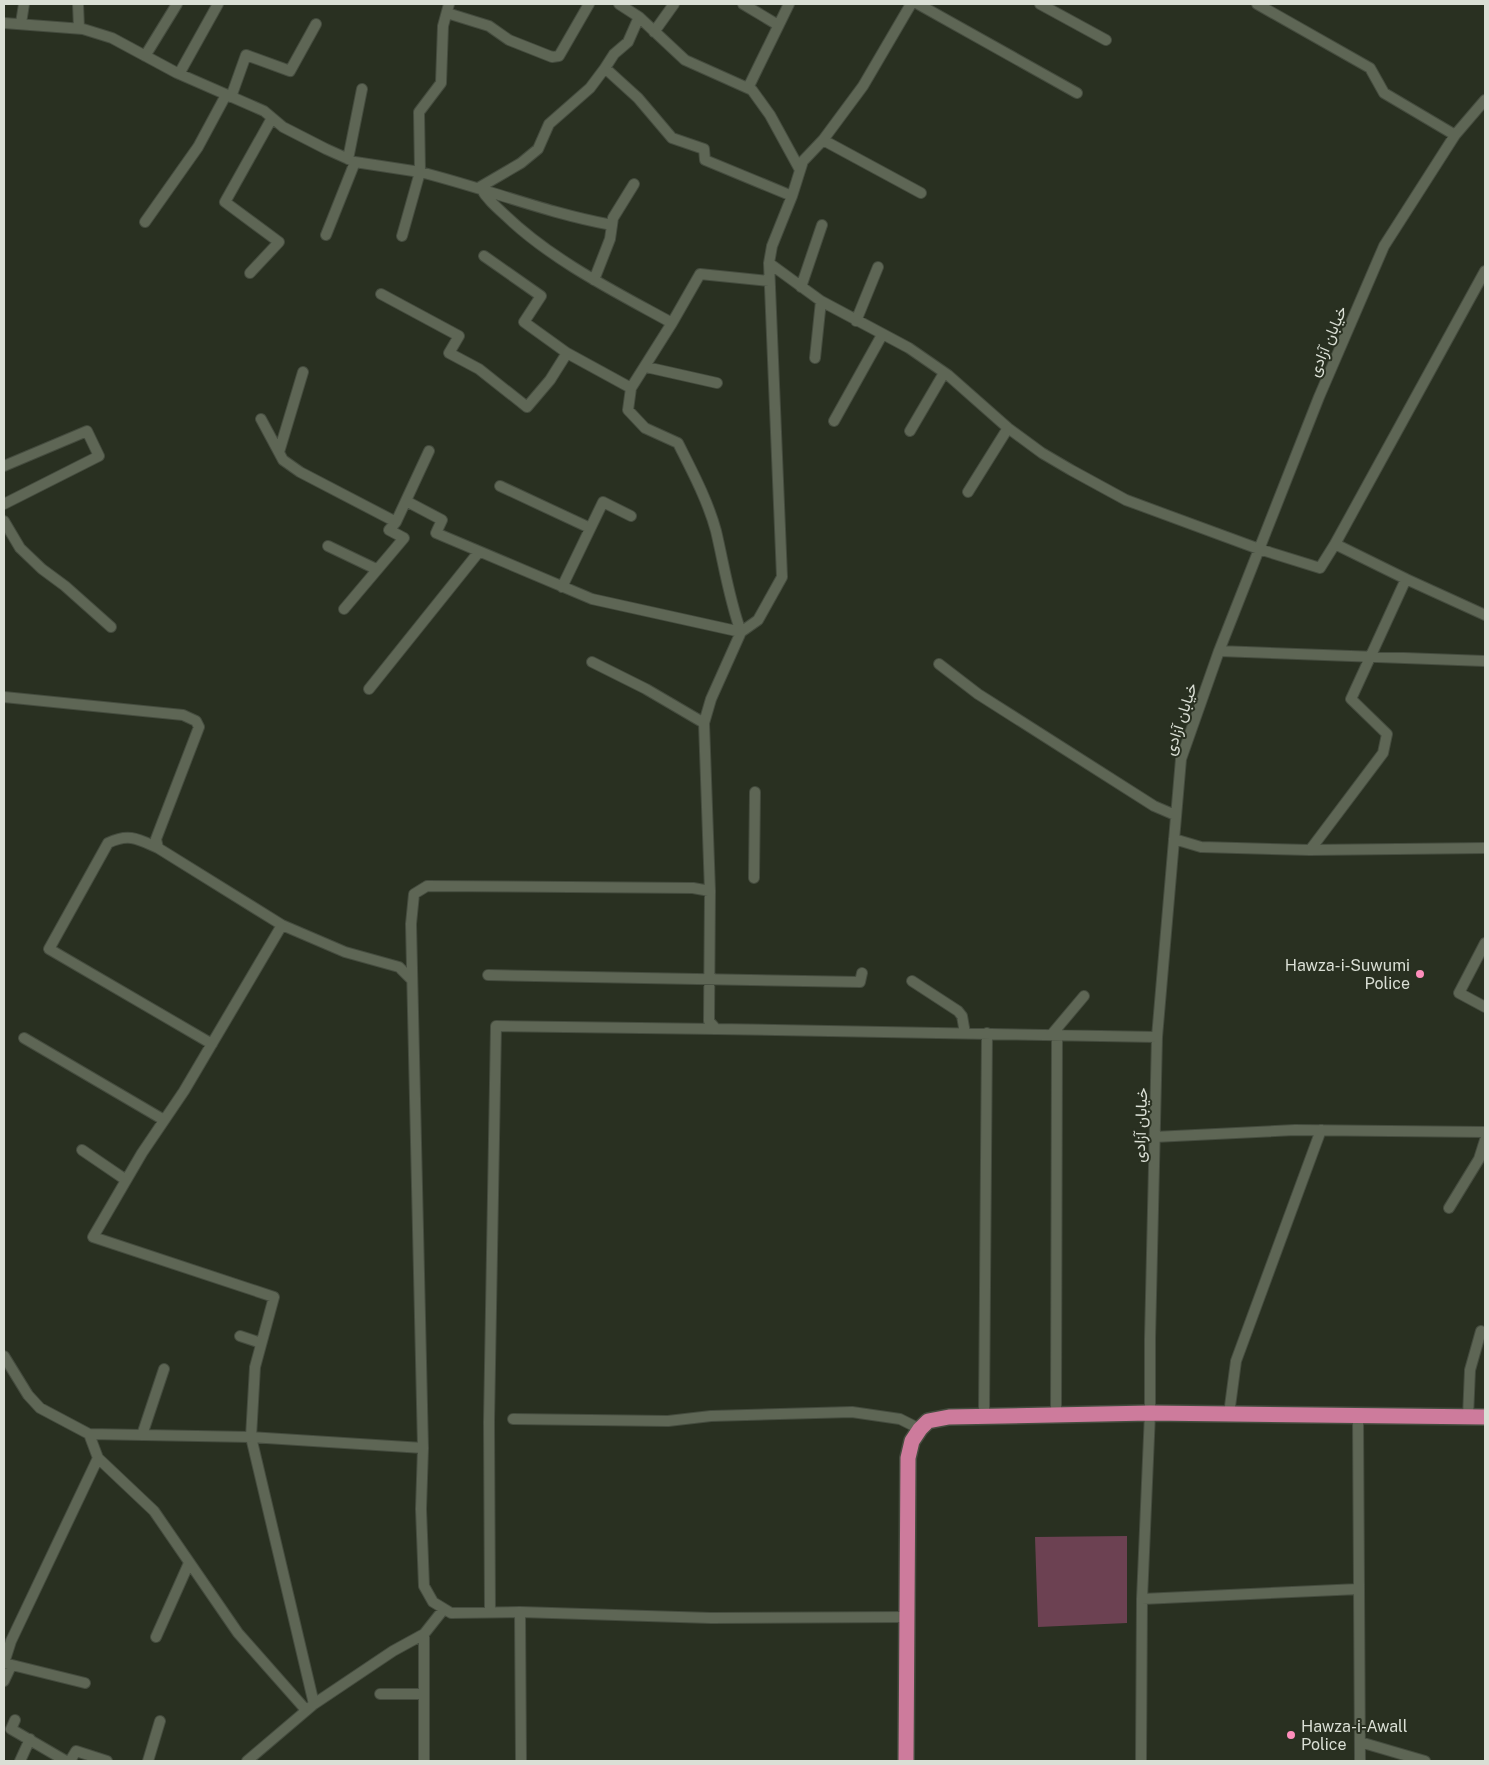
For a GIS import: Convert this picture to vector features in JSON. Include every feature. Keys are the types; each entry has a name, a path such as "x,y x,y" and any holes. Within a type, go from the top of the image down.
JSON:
{"highway":[{"path":"906,1761 908,1458 912,1441 928,1421 984,1415 1056,1416 1150,1413 1485,1417"}],"street":[{"path":"21,23 24,4"},
{"path":"78,4 79,28"},
{"path":"145,56 177,4"},
{"path":"179,74 218,4"},
{"path":"402,236 420,172 419,112 441,83 443,26 448,8 489,26 509,40 552,57 560,56 589,4"},
{"path":"619,4 639,18 685,60 748,88 770,115 800,168"},
{"path":"654,32 674,4"},
{"path":"743,4 778,24"},
{"path":"748,88 789,4"},
{"path":"716,1029 709,1021 711,980 710,891 704,723 711,699 741,632 758,620 782,577 768,263 772,246 792,196 803,161 822,140 876,67 911,4"},
{"path":"918,4 1076,93"},
{"path":"1040,4 1106,40"},
{"path":"1257,4 1370,68 1384,93 1455,135"},
{"path":"480,187 521,163 538,149 549,124 590,88 614,54 628,42 639,18"},
{"path":"4,23 79,28 112,38 179,74 264,111 283,127 352,160 420,172 480,187 565,216 612,225"},
{"path":"145,222 198,147 228,96 246,55 290,71 316,24"},
{"path":"605,68 638,98 672,138 704,149 705,160 792,196"},
{"path":"326,235 352,160 362,89"},
{"name":"خیابان آزادی","path":"1141,1761 1142,1599 1150,1413 1157,1037 1181,759 1219,651 1322,390 1384,246 1455,135 1485,100"},
{"path":"250,273 279,242 225,202 272,118"},
{"path":"822,140 921,193"},
{"path":"594,280 610,239 613,218 634,184"},
{"path":"480,187 488,201 528,237 594,280 672,323"},
{"path":"801,287 822,225"},
{"path":"484,256 541,296 524,322 567,352 630,388"},
{"path":"768,263 820,300 908,348 944,373 1008,428 1042,453 1126,500 1260,549 1320,568 1485,272"},
{"path":"856,321 878,267"},
{"path":"741,632 727,588 716,529 692,470 678,443 645,428 628,410 630,388 646,367 700,274 769,281"},
{"path":"381,294 459,336 449,353 479,370 527,408 550,380 567,352"},
{"path":"815,358 820,300"},
{"path":"834,421 882,335"},
{"path":"646,367 717,383"},
{"path":"279,452 303,372"},
{"path":"910,431 944,373"},
{"path":"261,419 283,460 300,472 396,522"},
{"path":"968,492 1008,428"},
{"path":"4,466 87,431 98,456 4,503"},
{"path":"344,609 404,538 389,530 396,522 429,452"},
{"path":"500,486 590,528"},
{"path":"406,501 442,520 436,533 592,599 741,632"},
{"path":"562,587 603,502 631,516"},
{"path":"4,521 20,548 111,627"},
{"path":"1335,544 1485,615"},
{"path":"328,546 376,569"},
{"path":"368,689 478,552"},
{"path":"1310,850 1383,753 1387,734 1351,699 1406,579"},
{"path":"1219,651 1485,661"},
{"path":"592,662 646,689 704,723"},
{"path":"939,664 978,694 1154,806 1175,815"},
{"path":"4,697 183,716 196,721 198,727 156,839 158,848"},
{"path":"754,878 755,792"},
{"path":"212,1044 49,949 108,843 122,836 140,839 158,848 282,925 345,952 399,967 412,980"},
{"path":"1174,840 1200,847 1310,850 1485,848"},
{"path":"710,891 693,888 427,886 414,894 412,908 412,980 423,1448 421,1509 424,1586 433,1602 443,1610 451,1613 520,1612 711,1618 906,1617"},
{"path":"282,925 212,1044 126,1180 93,1237 274,1296 255,1367 251,1437 310,1707"},
{"path":"1485,943 1459,993 1485,1007"},
{"path":"399,967 412,955"},
{"path":"488,976 860,982 862,973"},
{"path":"912,981 958,1011 962,1016 965,1033"},
{"path":"1056,1416 1055,1034 1084,996"},
{"path":"490,1612 489,1422 496,1026 1157,1037"},
{"path":"984,1415 987,1034"},
{"path":"24,1038 164,1120"},
{"path":"1229,1414 1236,1361 1321,1130"},
{"path":"1154,1136 1321,1130 1485,1132"},
{"path":"1449,1208 1479,1159 1485,1140"},
{"path":"82,1150 126,1180"},
{"path":"1468,1417 1470,1370 1481,1331"},
{"path":"240,1336 261,1343"},
{"path":"4,1356 28,1395 40,1408 89,1434 106,1436 251,1437 423,1448"},
{"path":"142,1435 164,1369"},
{"path":"513,1419 668,1421 711,1416 852,1412 900,1419 920,1429"},
{"path":"1358,1416 1360,1761"},
{"path":"89,1434 98,1458 154,1511 238,1633 310,1707"},
{"path":"4,1681 7,1664 8,1635 98,1458"},
{"path":"156,1637 190,1563"},
{"path":"1142,1599 1359,1589"},
{"path":"247,1761 310,1707 394,1651 424,1634 443,1610"},
{"path":"520,1612 521,1761"},
{"path":"424,1634 424,1761"},
{"path":"7,1664 85,1683"},
{"path":"380,1694 423,1694"},
{"path":"15,1720 11,1729 66,1761"},
{"path":"148,1761 160,1721"},
{"path":"20,1761 30,1739"},
{"path":"1360,1742 1425,1761"},
{"path":"70,1761 76,1750 107,1761"}],"shaded area":[{"path":"1127,1536 1127,1623 1038,1627 1035,1537"}],"place":[{"name":"Hawza-i-Suwumi Police","path":"1420,974"},
{"name":"Hawza-i-Awall Police","path":"1291,1735"}]}
